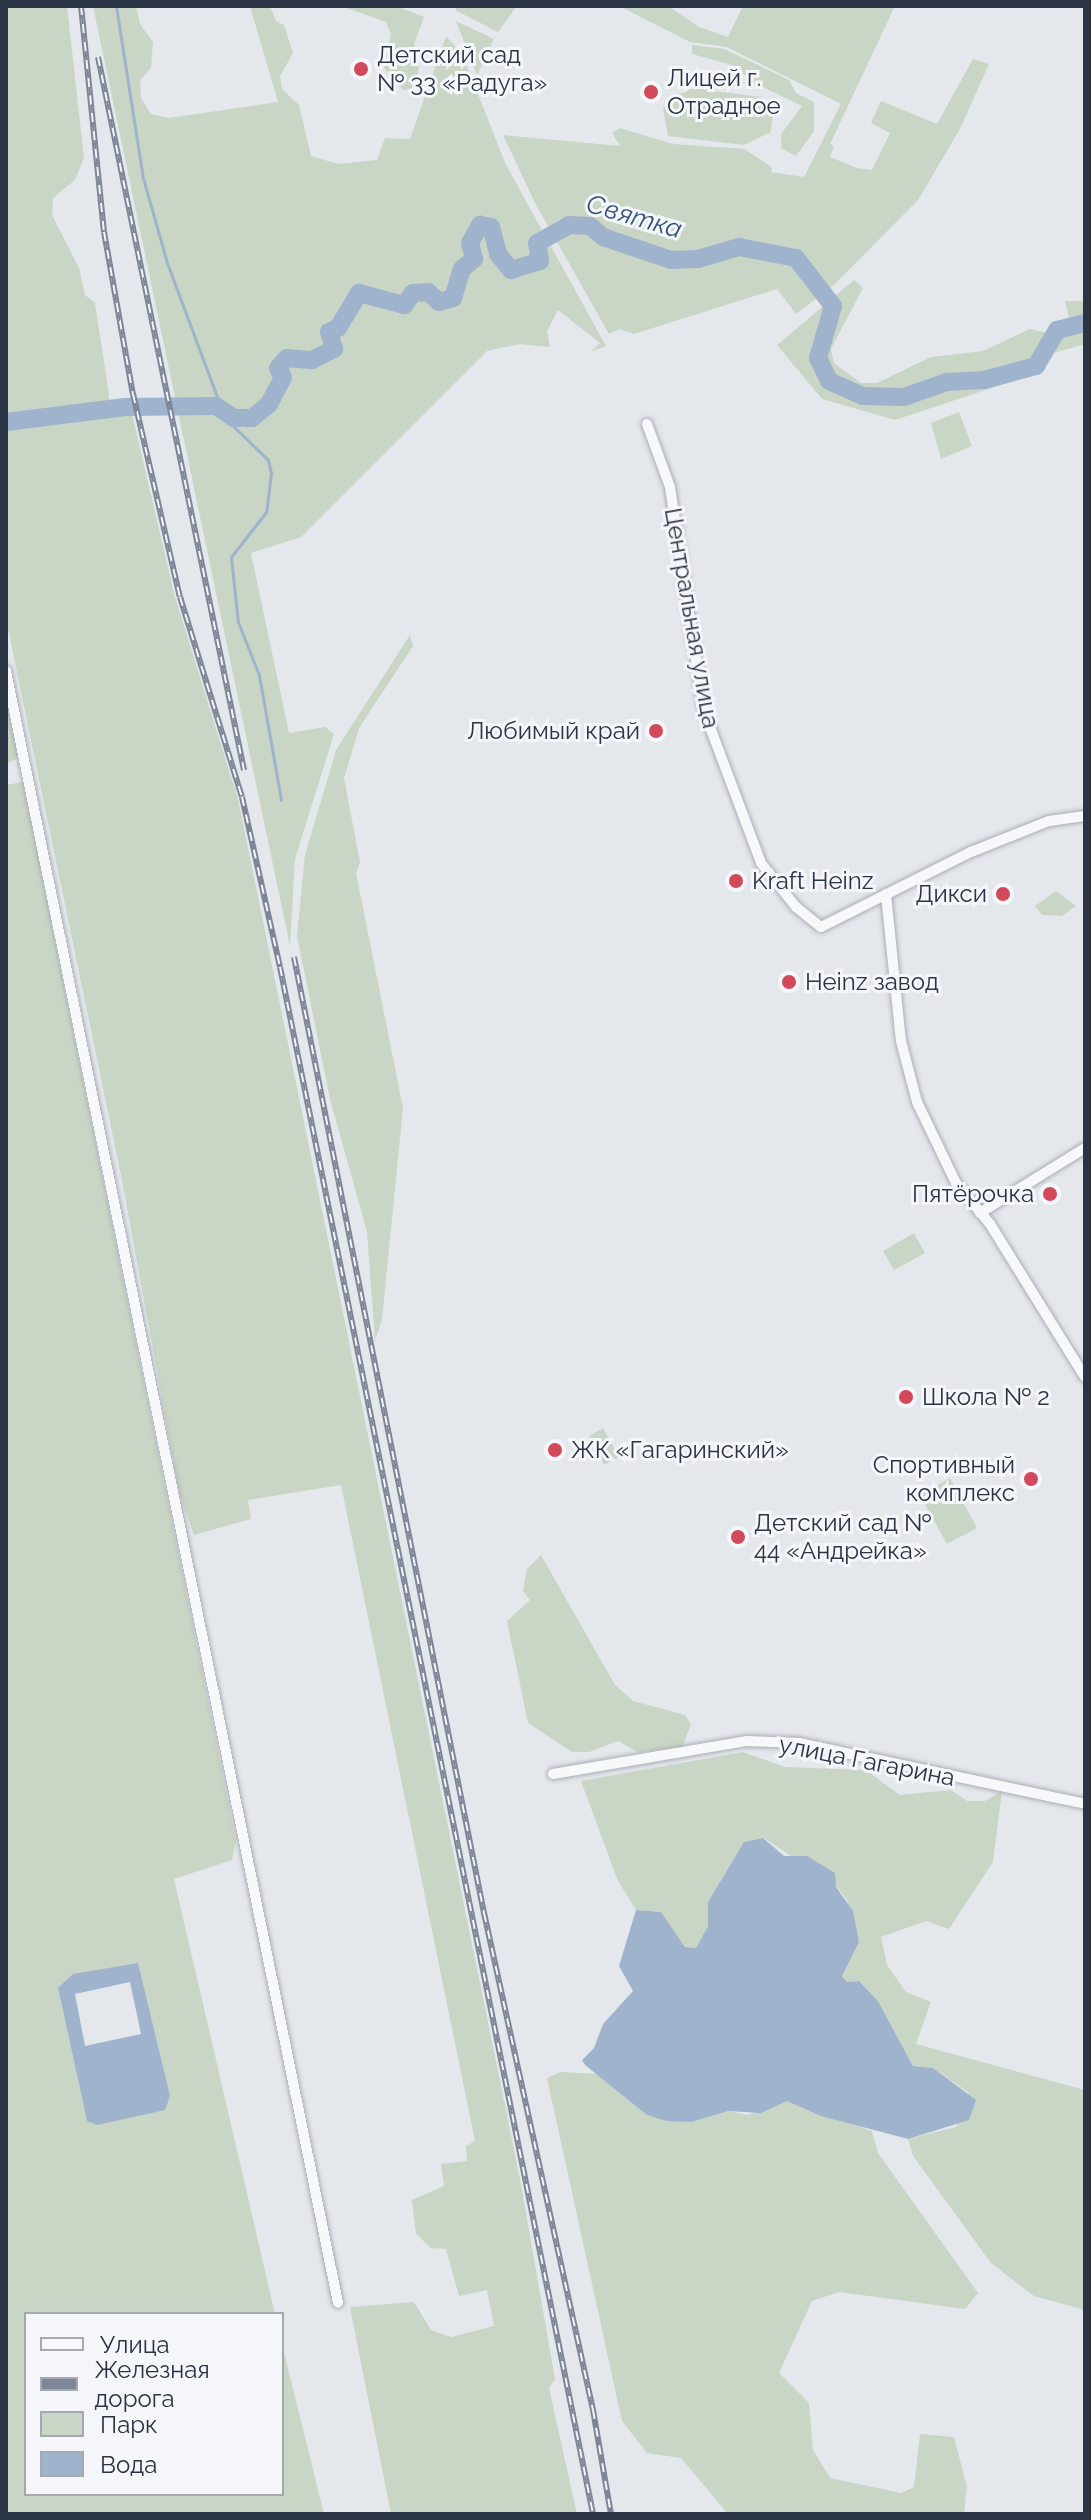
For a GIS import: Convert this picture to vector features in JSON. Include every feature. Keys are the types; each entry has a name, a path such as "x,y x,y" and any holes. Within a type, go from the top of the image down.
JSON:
{"street":[{"name":"Центральная улица","path":"647,424 670,487 704,711 761,863 796,907 821,927 985,846 1049,821 1085,816"},
{"path":"6,671 338,2303"},
{"path":"886,894 908,1080 956,1183 980,1213 1085,1377"},
{"path":"980,1213 1085,1148"},
{"name":"улица Гагарина","path":"553,1774 747,1741 799,1743 1085,1804"}],"green space":[{"path":"6,6 67,6 84,158 75,180 53,198 52,215 79,268 85,295 95,303 112,415 132,414 175,597 238,799 520,2179 555,2379 549,2388 577,2514 391,2514 350,2307 414,2302 431,2330 451,2337 494,2326 487,2290 459,2296 446,2249 431,2248 416,2234 412,2200 444,2186 441,2164 467,2161 466,2146 475,2141 341,1485 248,1500 251,1519 194,1535 180,1496 122,1180 6,619"},
{"path":"93,6 136,6 140,24 153,42 151,68 140,80 141,98 151,114 169,118 278,102 250,6 270,6 276,21 284,25 293,53 280,76 282,89 299,105 311,156 338,164 377,160 385,138 410,139 446,36 462,54 506,165 606,346 590,352 600,343 558,310 547,331 550,347 520,344 487,351 301,537 251,553 289,733 325,727 334,734 295,859 290,946"},
{"path":"341,6 396,6 424,17 414,44 419,68 415,88 403,90 384,68 391,34 386,22"},
{"path":"457,6 517,6 498,32 455,10"},
{"path":"619,6 668,6 699,27 728,37 743,6 895,6 830,144 834,146 830,157 857,168 872,170 890,133 871,123 881,101 937,124 973,59 989,64 960,129 918,200 834,285 796,314 777,289 634,334 619,329 609,334 536,205 503,135 620,146 612,133 620,128 673,144 744,149 772,167 771,172 804,177 841,104 727,47 690,42"},
{"path":"456,21 494,39 477,75"},
{"path":"692,45 724,49 789,80 796,93 814,102 814,131 796,156 781,148 781,134 802,106 756,84 732,65 692,54"},
{"path":"693,88 761,97 773,113 771,132 744,145 668,136 663,108 675,96"},
{"path":"854,280 863,288 831,349 834,363 861,383 877,383 931,357 983,351 1030,329 1047,333 1069,317 1065,301 1085,301 1085,344 1054,353 1037,373 895,420 822,399 777,345"},
{"path":"959,412 972,446 941,459 931,423"},
{"path":"410,635 413,646 359,728 344,778 360,862 356,873 403,1108 382,1320 375,1340 367,1232 330,1099 297,936 305,855 336,750"},
{"path":"6,675 18,758 6,764"},
{"path":"23,782 236,1841 232,1860 174,1879 275,2312 24,2312 24,2496 284,2496 284,2352 324,2514 6,2514 6,785","holes":["138,1963 164,2110 87,2121 58,1988"]},
{"path":"1056,891 1076,906 1062,916 1042,915 1035,906"},
{"path":"914,1233 925,1253 894,1270 883,1251"},
{"path":"603,1428 619,1457 604,1465 589,1436"},
{"path":"950,1478 977,1528 947,1544 920,1495"},
{"path":"541,1555 615,1685 633,1701 685,1715 691,1725 682,1747 638,1752 618,1741 589,1752 572,1752 528,1723 507,1621 530,1600 523,1591 527,1569"},
{"path":"743,1752 785,1767 866,1770 900,1795 951,1790 967,1801 985,1801 1002,1791 993,1862 949,1929 926,1921 881,1937 887,1965 906,1992 931,2002 916,2044 1085,2090 1085,2310 1034,2296 991,2263 913,2156 908,2139 956,2127 969,2093 933,2068 913,2066 878,2001 859,1981 847,1982 842,1975 859,1941 847,1900 836,1886 764,1838 744,1842 708,1902 708,1926 696,1948 685,1947 661,1912 636,1910 618,1881 581,1781"},
{"path":"561,2072 599,2074 647,2115 666,2121 728,2111 747,2115 787,2101 872,2131 878,2153 978,2293 965,2309 839,2292 812,2301 779,2373 809,2403 813,2450 830,2478 901,2493 914,2487 920,2434 954,2437 967,2487 964,2514 728,2514 681,2458 647,2453 622,2421 547,2078"}],"water":[{"path":"763,1838 784,1856 807,1856 835,1873 836,1887 853,1911 859,1942 842,1976 847,1982 859,1981 878,2001 913,2066 933,2068 976,2100 969,2120 908,2139 821,2116 787,2101 761,2113 728,2111 691,2122 666,2121 647,2115 585,2065 582,2060 594,2048 603,2024 633,1991 619,1966 636,1910 661,1912 685,1947 696,1948 708,1926 708,1902 744,1842"},
{"path":"138,1963 170,2096 165,2110 97,2125 87,2121 58,1988 73,1974","holes":["130,1982 141,2034 85,2046 75,1994"]}],"waterway":[{"name":"Святка","path":"116,6 143,178 167,263 225,418 268,460 271,473 266,512 231,557 238,622 259,675 281,800"},
{"name":"Святка","path":"6,422 125,407 216,406 234,418 252,418 269,404 283,378 278,368 287,358 312,360 334,349 329,332 338,328 359,293 404,305 413,293 428,292 439,302 453,298 462,269 474,259 470,243 480,225 491,227 498,254 511,270 540,261 537,243 569,225 590,226 603,237 671,260 698,259 739,247 796,258 833,306 818,358 829,381 862,396 904,397 947,382 984,380 1036,366 1057,330 1085,323"}],"railway":[{"path":"81,6 104,232 133,394 180,597 242,797 280,967 593,2514"},
{"path":"98,57 244,770"},
{"path":"294,957 484,1913 593,2410 611,2514"}],"place":[{"name":"Детский сад № 33 «Радуга»","path":"361,69"},
{"name":"Лицей г. Отрадное","path":"651,92"},
{"name":"Любимый край","path":"656,731"},
{"name":"Kraft Heinz","path":"736,881"},
{"name":"Дикси","path":"1003,894"},
{"name":"Heinz завод","path":"789,982"},
{"name":"Пятёрочка","path":"1050,1194"},
{"name":"Школа № 2","path":"906,1397"},
{"name":"ЖК «Гагаринский»","path":"555,1450"},
{"name":"Спортивный комплекс","path":"1031,1479"},
{"name":"Детский сад № 44 «Андрейка»","path":"738,1537"}]}
